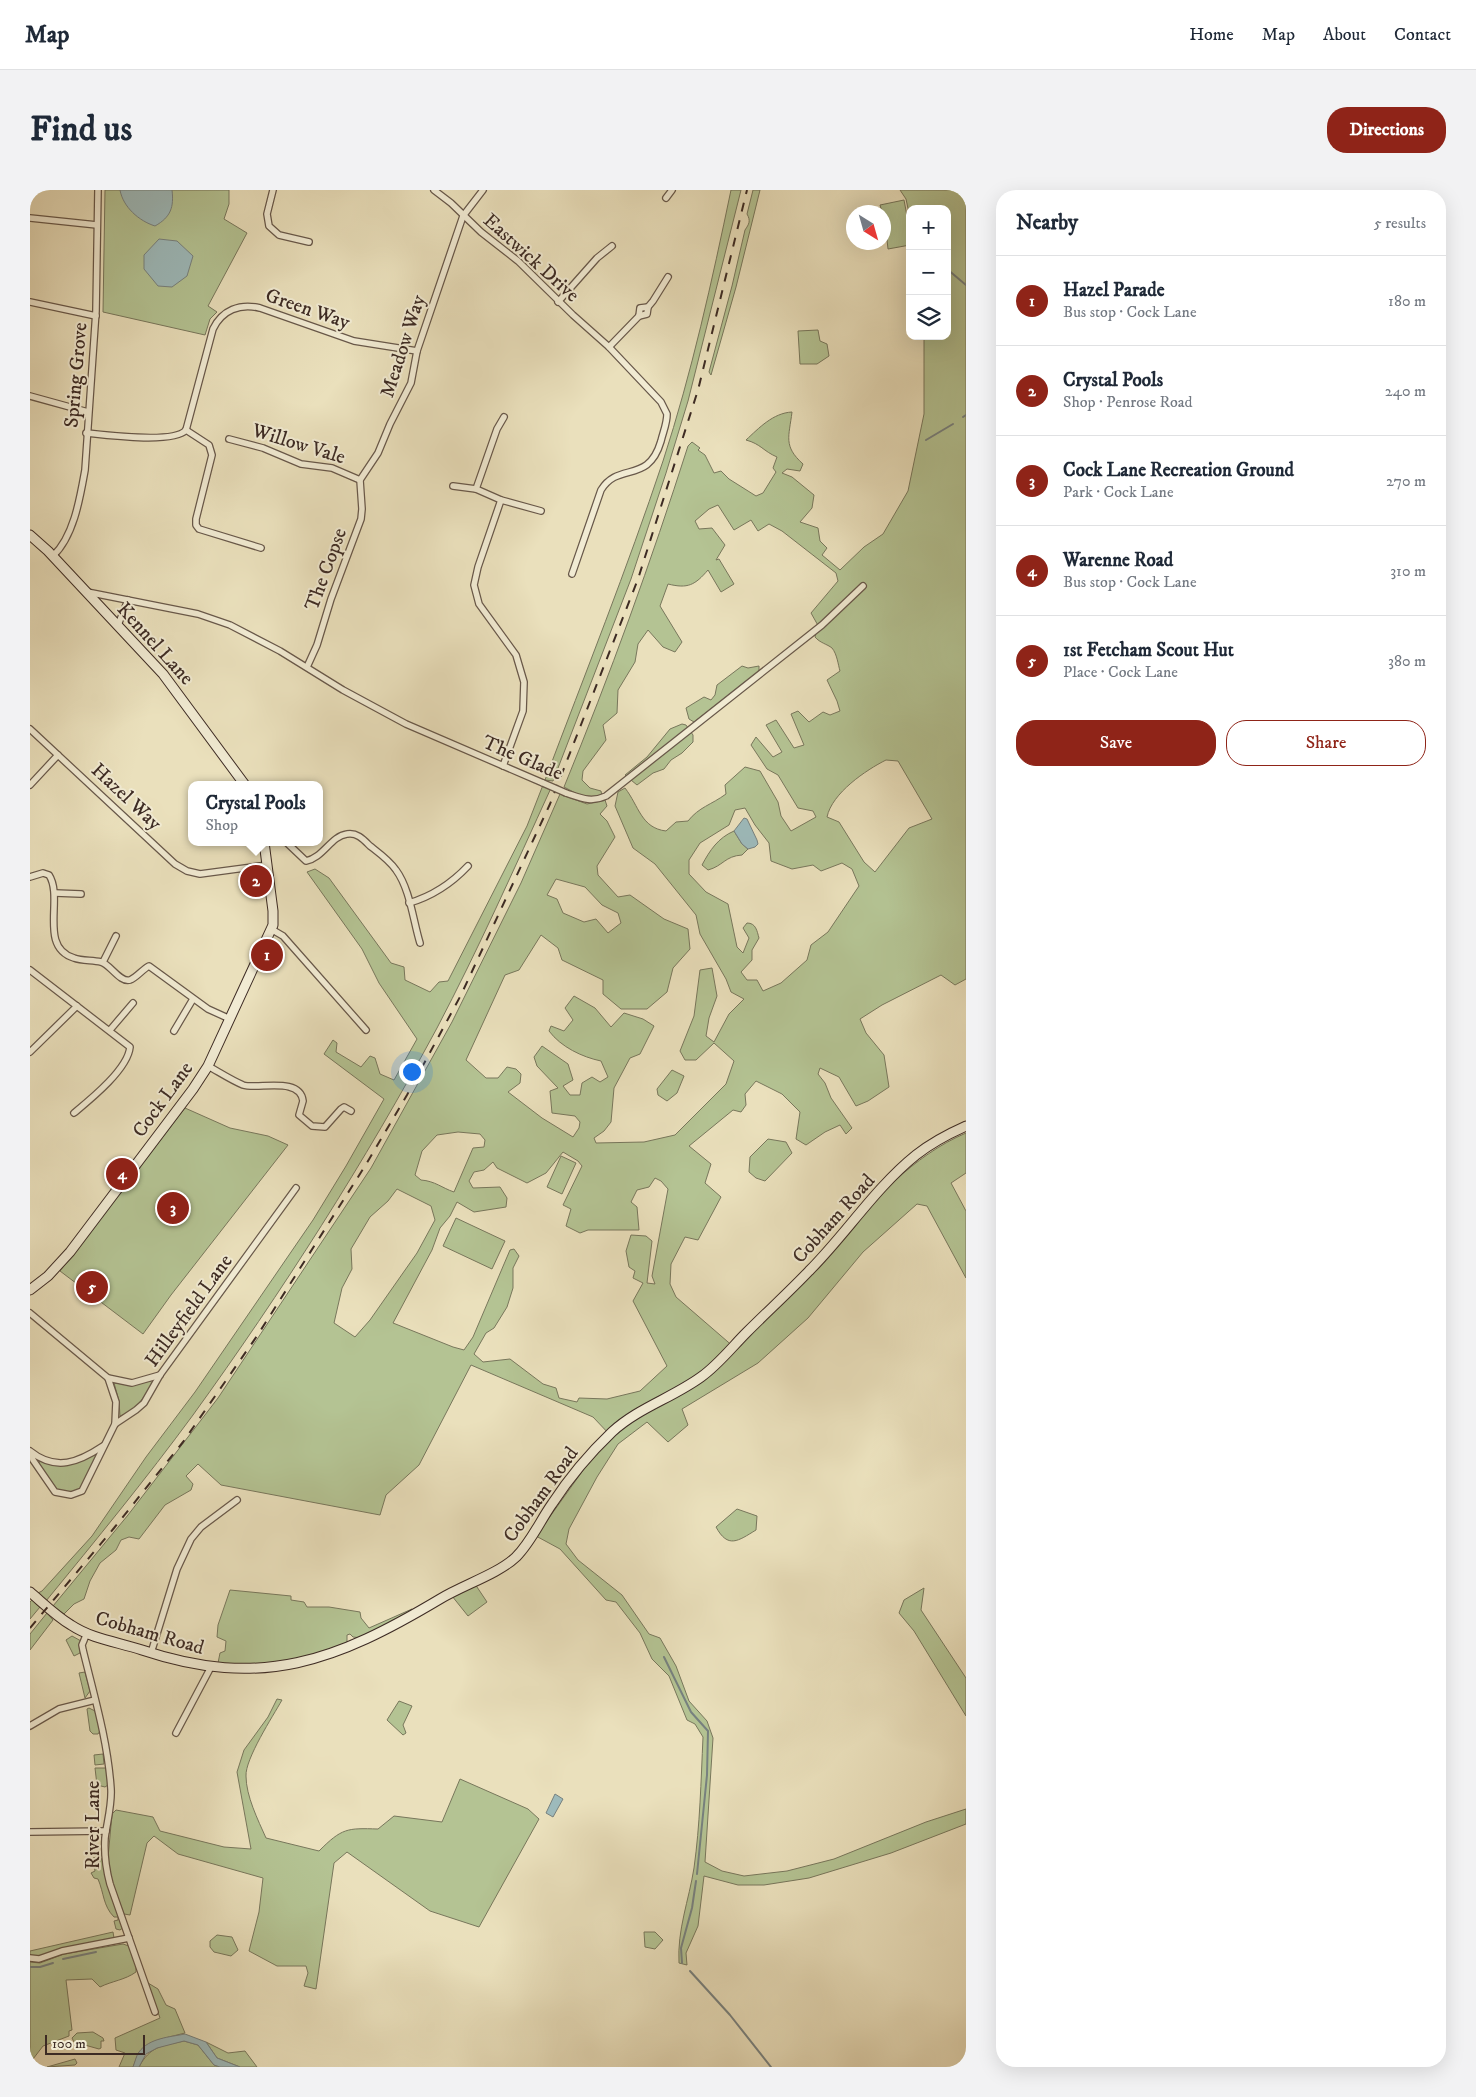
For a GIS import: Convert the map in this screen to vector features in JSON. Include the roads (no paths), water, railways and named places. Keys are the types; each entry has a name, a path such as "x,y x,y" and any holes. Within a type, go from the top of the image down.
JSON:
{"street":[{"name":"Spring Grove","path":"53,556 60,548 75,514 83,478 96,316 98,190"},
{"path":"272,190 267,214 269,226 279,234 309,242"},
{"name":"Eastwick Drive","path":"434,190 480,232 518,262 558,302 609,348 660,402 667,414 667,420 654,460 642,468 616,477 605,484 572,574"},
{"name":"Meadow Way","path":"360,480 378,453 390,424 411,383 417,350 463,216 482,190"},
{"path":"666,198 672,190"},
{"path":"30,218 97,225"},
{"path":"558,302 597,258 612,246"},
{"path":"609,348 639,316 640,308 648,307 658,295 668,277"},
{"path":"30,302 96,316"},
{"name":"Green Way","path":"186,430 213,329 221,317 235,308 248,306 260,308 354,341 417,350"},
{"path":"30,396 88,412"},
{"path":"476,489 497,429 504,418"},
{"path":"86,433 137,438 179,435 186,430 209,446 212,455 196,525 199,529 261,548"},
{"name":"Willow Vale","path":"229,439 263,448 301,464 332,468 360,480"},
{"name":"The Copse","path":"307,667 317,645 331,599 361,519 360,480"},
{"path":"454,486 476,489 501,500 541,511"},
{"path":"501,500 474,584 480,604 516,655 524,682 523,711 503,766"},
{"name":"Kennel Lane","path":"30,535 53,556 163,674 242,781"},
{"name":"The Glade","path":"87,592 215,619 259,640 343,690 406,724 566,793 586,800 598,800 606,796 822,625 862,586"},
{"path":"118,625 128,600"},
{"name":"Hazel Way","path":"30,730 175,864 187,871 200,874 267,866"},
{"path":"30,785 58,755"},
{"path":"290,846 306,861 315,858 341,836 354,834 395,868 402,879 420,943"},
{"path":"264,846 273,918 271,930 283,936 366,1030"},
{"path":"409,903 433,894 458,876 468,866"},
{"path":"30,876 49,874 52,879 55,893 54,932 58,945 73,958 103,962 125,980 131,980 148,966 208,1009 230,1019"},
{"path":"55,893 81,894"},
{"name":"Cock Lane","path":"30,1290 52,1272 70,1252 193,1089 208,1066 271,930"},
{"path":"103,962 116,936"},
{"path":"30,970 130,1047 130,1055 113,1076 93,1097 74,1112"},
{"path":"174,1031 193,999"},
{"path":"110,1030 133,1003"},
{"path":"30,1052 77,1006"},
{"path":"208,1066 244,1085 284,1085 300,1093 304,1101 298,1114 312,1126 325,1127 341,1109 344,1108 351,1111"},
{"name":"Cobham Road","path":"30,1592 64,1620 87,1633 192,1665 254,1669 273,1668 342,1650 381,1633 444,1596 508,1564 526,1546 553,1502 597,1446 623,1422 653,1403 680,1392 705,1375 812,1269 907,1163 937,1140 966,1126"},
{"name":"Hilleyfield Lane","path":"31,1452 33,1460 51,1488 60,1494 71,1495 82,1490 115,1424 144,1403 160,1375 296,1188"},
{"path":"30,1313 108,1378 132,1383 160,1375"},
{"path":"108,1378 116,1402 115,1424"},
{"name":"Hilleyfield Lane","path":"31,1452 47,1461 72,1462 87,1456 103,1446"},
{"path":"151,1653 177,1569 191,1539 201,1527 238,1500"},
{"name":"River Lane","path":"87,1633 82,1645 110,1779 110,1806 105,1853 108,1874 128,1938 155,2012"},
{"path":"176,1733 211,1667"},
{"path":"30,1726 59,1709 95,1700"},
{"path":"30,1832 106,1831"},
{"path":"30,1958 38,1959 62,1951 111,1943 128,1938"}],"water":[{"path":"120,190 172,190 172,206 165,219 155,226 143,221 128,208"},
{"path":"159,239 177,241 193,256 187,276 172,287 158,286 144,269 144,255"},
{"path":"744,818 747,819 758,844 748,849 742,844 734,831"},
{"path":"555,1794 563,1799 553,1817 546,1813"},
{"path":"185,2034 206,2042 217,2058 240,2067 220,2067 214,2065 198,2045 184,2041 157,2048 146,2054 139,2067 133,2067 136,2057 143,2047 160,2039"}],"waterway":[{"path":"951,272 966,285"},
{"path":"926,440 953,424"},
{"path":"664,1657 691,1712 708,1731 707,1775 697,1874"},
{"path":"682,1963 681,1948 692,1908 696,1881"},
{"path":"63,1959 96,1952"},
{"path":"30,1967 40,1967 53,1963"},
{"path":"690,1971 730,2015 771,2067"}],"railway":[{"path":"30,1628 183,1442 257,1336 365,1166 407,1095 461,995 550,804 638,579 698,390 747,190"}],"place":[{"name":"Crystal Pools","path":"256,881"},
{"name":"Hazel Parade","path":"267,955"},
{"name":"Warenne Road","path":"122,1174"},
{"name":"Cock Lane Recreation Ground","path":"173,1208"},
{"name":"1st Fetcham Scout Hut","path":"92,1287"}]}
